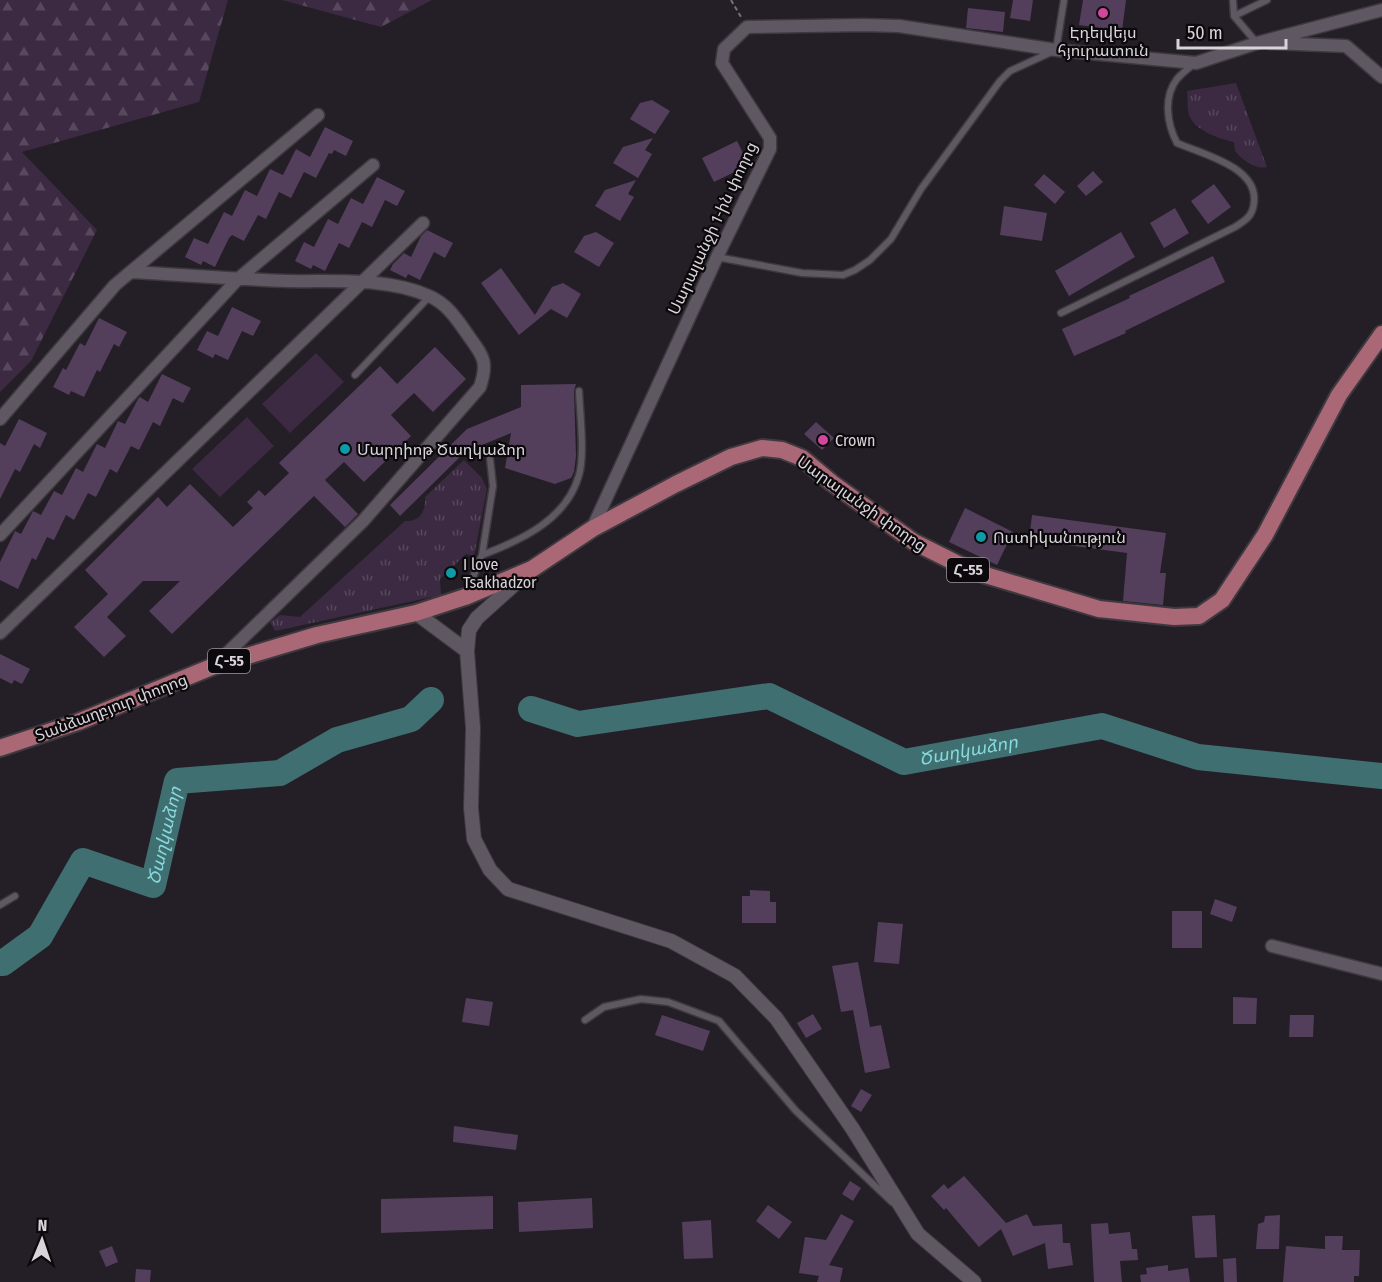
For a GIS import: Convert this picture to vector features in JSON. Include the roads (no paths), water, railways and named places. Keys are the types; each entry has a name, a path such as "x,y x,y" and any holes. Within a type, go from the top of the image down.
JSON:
{"main road":[{"name":"Սարալանջի փողոց","path":"465,597 532,569 592,529 676,484 731,457 762,448 783,450 802,458 832,483 914,542 972,571 1099,609 1174,617 1199,616 1222,600 1259,544 1339,395 1382,333"},
{"name":"Տանձաղբյուր փողոց","path":"0,748 78,722 214,666 317,635 416,613 465,597"}],"street":[{"path":"1056,50 1196,63 1257,43 1382,10"},
{"name":"Սարալանջի 1-ին փողոց","path":"592,529 717,257 770,149 770,138 722,63 724,49 747,27 863,25 899,26 1056,50"},
{"path":"1257,43 1346,46 1382,77"},
{"path":"0,419 101,298 318,115"},
{"path":"0,535 238,279 373,165"},
{"path":"0,633 423,223"},
{"path":"132,272 404,287 430,296 449,309 483,356 485,372 480,387 363,521 214,666"},
{"path":"532,569 477,618 470,630 466,651 473,728 471,808 474,839 490,870 508,889 670,941 735,976 776,1018 852,1128 918,1234 974,1282"},
{"path":"416,613 466,651"},
{"path":"1272,946 1382,974"}],"lane":[{"path":"717,257 802,273 843,275 870,260 891,239 921,189 1000,81 1010,71 1056,50 1064,0"},
{"path":"1233,0 1234,16 1257,43"},
{"path":"1234,16 1267,0"},
{"path":"1061,313 1248,219 1253,210 1254,189 1248,179 1233,166 1177,143 1170,129 1167,108 1173,86 1178,77 1196,63"},
{"path":"355,375 430,296"},
{"path":"482,555 515,542 537,530 571,495 580,474 579,391"},
{"path":"465,597 482,555 494,486 490,459"},
{"path":"0,905 15,896"},
{"path":"585,1020 604,1007 641,999 668,1002 719,1021 796,1111 903,1212"}],"waterway":[{"name":"Ծաղկաձոր","path":"531,709 578,724 769,696 904,762 1102,726 1198,757 1382,776"},
{"name":"Ծաղկաձոր","path":"0,963 40,936 83,861 153,885 177,781 280,773 337,740 411,719 431,700"}],"place":[{"name":"Էդելվեյս հյուրատուն","path":"1103,13"},
{"name":"Crown","path":"823,440"},
{"name":"Մարրիոթ Ծաղկաձոր","path":"345,449"},
{"name":"Ոստիկանություն","path":"981,537"},
{"name":"I love Tsakhadzor","path":"451,573"}]}
